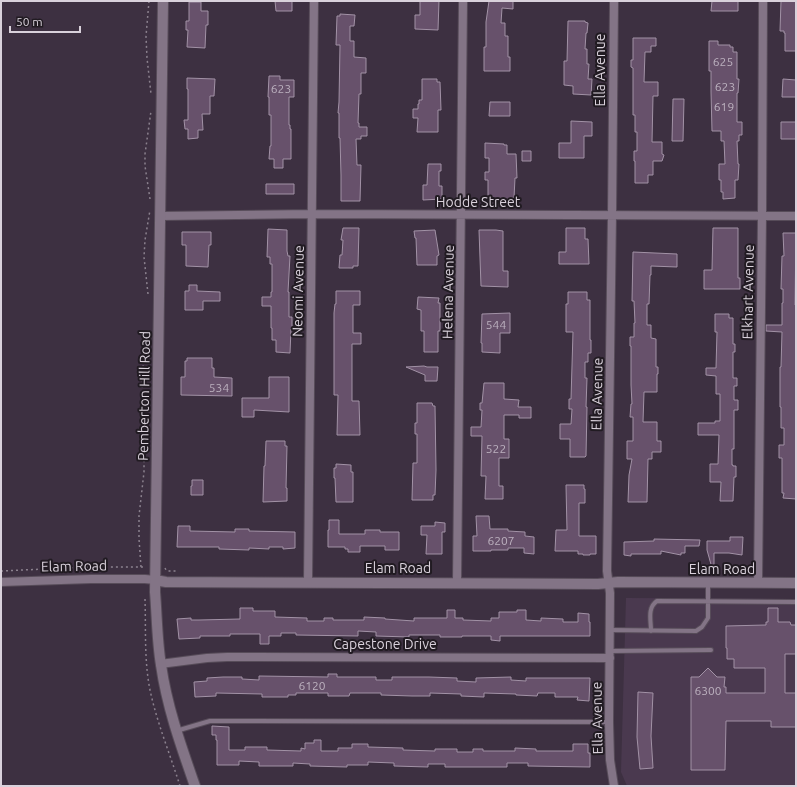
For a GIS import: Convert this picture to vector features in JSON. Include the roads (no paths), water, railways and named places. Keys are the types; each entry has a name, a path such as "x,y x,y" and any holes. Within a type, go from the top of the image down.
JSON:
{"street":[{"name":"Pemberton Hill Road","path":"163,1 155,580 160,664 176,731 195,786"},
{"name":"Neomi Avenue","path":"308,582 314,1"},
{"name":"Helena Avenue","path":"457,583 462,215 463,1"},
{"name":"Ella Avenue","path":"614,1 607,571 610,593 610,760 614,786"},
{"name":"Elkhart Avenue","path":"758,583 763,1"},
{"name":"Hodde Street","path":"161,216 312,214 796,216"},
{"name":"Elam Road","path":"1,582 144,579 166,582 598,584 618,582 796,584"},
{"name":"Capestone Drive","path":"160,664 227,657 610,655"}],"lane":[{"path":"610,630 696,631 702,627 708,618 708,583"},
{"path":"651,631 650,610 652,604 657,601 796,602"},
{"path":"610,655 711,650"},
{"path":"176,731 210,721 609,722"}]}
